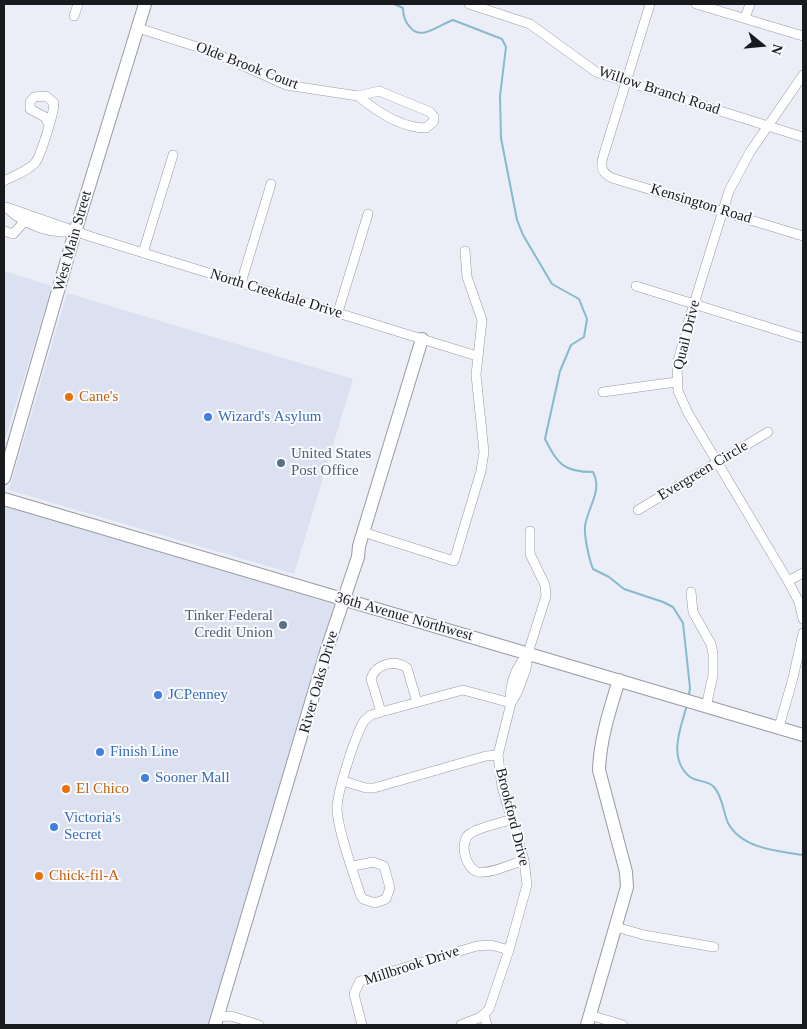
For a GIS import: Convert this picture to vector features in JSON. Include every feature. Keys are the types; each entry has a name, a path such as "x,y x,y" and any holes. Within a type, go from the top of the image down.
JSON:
{"main road":[{"name":"West Main Street","path":"4,478 75,232 145,4"},
{"name":"River Oaks Drive","path":"216,1021 422,339"},
{"name":"36th Avenue Northwest","path":"4,498 803,735"},
{"path":"589,1020 616,927 627,880 600,777 600,763 608,713 620,680"}],"street":[{"path":"74,16 78,4"},
{"name":"Willow Branch Road","path":"469,4 530,24 589,67 626,82 803,136"},
{"path":"626,82 650,4"},
{"path":"696,4 803,36"},
{"path":"745,18 750,4"},
{"name":"Olde Brook Court","path":"138,28 210,51 286,84 358,96 379,91 430,112 434,120 426,128 409,125 372,108 358,96"},
{"name":"Quail Drive","path":"803,76 768,125 736,175 722,211 679,355 676,382 688,413 788,580 799,602 803,619"},
{"name":"Kensington Road","path":"626,82 603,157 602,169 612,178 803,236"},
{"path":"4,181 35,163 48,124"},
{"path":"143,253 173,155"},
{"path":"241,283 271,184"},
{"path":"4,208 60,224 75,232"},
{"path":"4,208 24,222 58,233 75,232"},
{"path":"338,312 368,214"},
{"path":"4,231 13,234 24,222"},
{"name":"North Creekdale Drive","path":"75,232 477,356"},
{"path":"363,532 454,561 483,461 484,440 476,375 482,314 467,277 465,251"},
{"path":"636,286 803,338"},
{"path":"603,392 676,382"},
{"name":"Evergreen Circle","path":"638,510 768,432"},
{"name":"Brookford Drive","path":"484,1015 492,1003 526,895 524,860 499,774 498,755 510,703 510,688 516,667 528,653 546,596 545,585 530,554 530,531"},
{"path":"788,580 803,572"},
{"path":"691,592 693,612 712,649 713,675 701,705"},
{"path":"778,727 793,678 803,632"},
{"path":"381,712 371,679 376,669 389,664 400,664 406,668 417,702"},
{"path":"353,866 373,862 384,866 390,888 386,899 375,903 363,899 353,866 337,809 343,781 361,725 371,715 463,690 510,703"},
{"path":"343,781 366,788 374,788 486,756 498,755"},
{"path":"512,820 471,833 465,840 466,857 472,869 480,872 524,860"},
{"path":"616,927 644,935 714,947"},
{"name":"Millbrook Drive","path":"362,1025 354,994 360,981 477,946 491,945 509,950"},
{"path":"461,1025 484,1015 487,1025"},
{"path":"216,1021 231,1016 259,1025"},
{"path":"589,1020 622,1025"},
{"path":"216,1021 229,1025"}],"shaded area":[{"path":"4,271 52,286 4,443"},
{"path":"67,293 353,379 294,574 9,490"},
{"name":"Sooner Mall","path":"4,506 340,606 211,1025 4,1025"}],"waterway":[{"path":"394,4 403,8 406,21 414,31 420,33 431,31 453,20 502,39 506,47 500,96 501,138 517,220 523,235 552,284 579,299 587,319 584,337 571,345 560,371 545,439 554,455 563,465 583,472 593,472 596,479 596,492 585,526 587,548 593,569 609,577 624,589 673,607 683,623 690,688 689,695"},
{"path":"687,705 679,732 677,752 683,769 690,777 709,783 714,787 721,800 728,823 734,832 742,838 761,847 803,855"}],"place":[{"name":"Cane's","path":"69,397"},
{"name":"Wizard's Asylum","path":"208,417"},
{"name":"United States Post Office","path":"281,463"},
{"name":"Tinker Federal Credit Union","path":"283,625"},
{"name":"JCPenney","path":"158,695"},
{"name":"Finish Line","path":"100,752"},
{"name":"Sooner Mall","path":"145,778"},
{"name":"El Chico","path":"66,789"},
{"name":"Victoria's Secret","path":"54,827"},
{"name":"Chick-fil-A","path":"39,876"}]}
